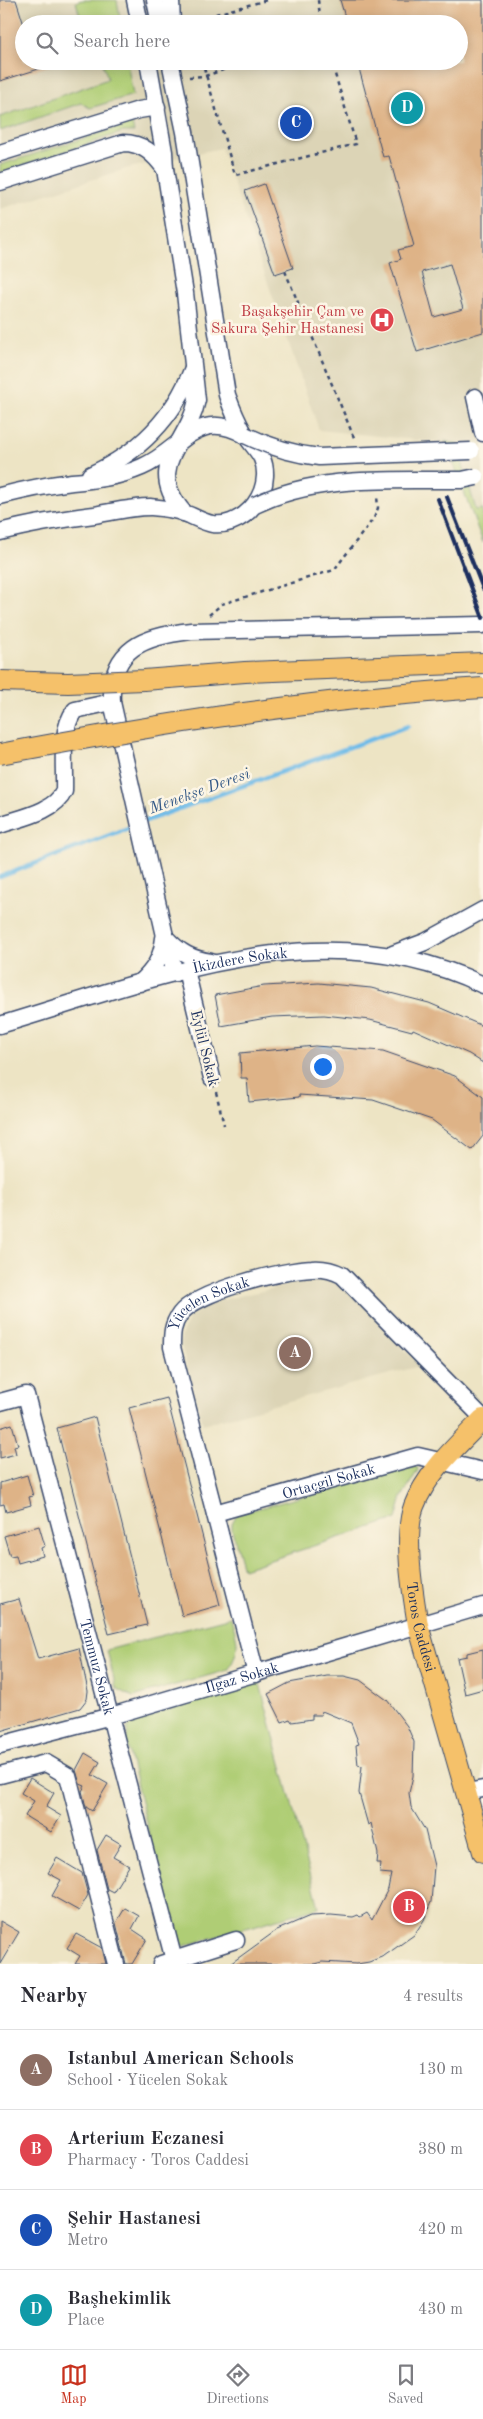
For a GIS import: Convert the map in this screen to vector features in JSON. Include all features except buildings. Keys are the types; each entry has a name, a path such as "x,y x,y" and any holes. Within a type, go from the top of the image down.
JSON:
{"main road":[{"path":"0,681 144,680 246,672 483,663"},
{"path":"0,754 147,728 359,699 483,688"},
{"name":"Toros Caddesi","path":"483,1418 442,1463 413,1507 410,1530 413,1594 418,1625 475,1790 483,1852"}],"street":[{"path":"135,0 138,15"},
{"path":"155,0 158,15"},
{"path":"171,0 172,15"},
{"path":"150,70 186,293 197,400 194,417 171,453 167,469 167,485 173,501 184,513 198,521 214,524 229,522 244,516 255,505 263,491 265,476 263,460 256,446 245,435 235,417 227,395 180,99 173,70"},
{"path":"157,107 169,118 186,142"},
{"path":"0,153 139,110 157,107"},
{"path":"0,182 123,143 133,143 144,147 155,155 165,169"},
{"path":"72,482 114,464 139,447 154,433 179,400 193,367"},
{"path":"475,397 483,433"},
{"path":"0,496 72,482 88,482 115,477 162,457 192,431 205,426 219,425 233,428 271,448 298,455 319,457 477,450"},
{"path":"255,505 295,489 330,483 462,480 481,474"},
{"path":"0,532 147,507 184,513"},
{"name":"Eylül Sokak","path":"212,1078 181,972 163,929 127,776 112,702 111,688 115,668 126,653 145,640 167,633 483,625"},
{"path":"0,825 45,809 62,797 64,791 66,730 69,718 75,710 112,702"},
{"path":"393,954 425,942 483,910"},
{"path":"163,929 184,954 196,960 215,962"},
{"path":"140,983 158,963 163,950 163,929"},
{"name":"İkizdere Sokak","path":"0,1024 215,962 272,952 346,950 393,954 441,967 483,985"},
{"name":"Yücelen Sokak","path":"256,1674 172,1347 172,1327 181,1313 194,1302 221,1291 293,1271 331,1270 342,1274 483,1418"},
{"name":"Temmuz Sokak","path":"0,1402 26,1395 111,1716 170,1963"},
{"name":"Ortaçgil Sokak","path":"215,1513 418,1456 483,1471"},
{"name":"Ilgaz Sokak","path":"0,1745 111,1716 483,1606"},
{"path":"0,1775 46,1763 68,1776 116,1964"},
{"path":"170,1963 236,1940"}],"path":[{"path":"212,15 267,0"},
{"path":"318,0 320,15"},
{"path":"183,70 205,76 223,70"},
{"path":"204,70 235,175 356,144 334,70"},
{"name":"Eylül Sokak","path":"212,1078 224,1125"}],"shaded area":[{"name":"Başakşehir Çam ve Sakura Şehir Hastanesi","path":"0,0 483,0 483,525 476,510 457,444 319,430 221,148 129,168 0,209"},
{"path":"319,1278 337,1283 356,1299 420,1366 203,1424 181,1346 181,1336 190,1317 213,1302"}],"green space":[{"path":"82,0 117,0 120,15 80,15 76,2"},
{"path":"105,70 129,70 133,95 90,108 81,103 0,131 0,117 108,79"},
{"path":"132,123 134,132 123,132 0,173 0,165"},
{"path":"445,441 457,444 476,510 483,509 483,543"},
{"path":"417,1467 418,1470 402,1497 396,1519 243,1569 232,1530 232,1523 237,1514"},
{"path":"231,1617 237,1649 228,1670 133,1697 116,1688 107,1650"},
{"path":"259,1680 319,1907 177,1948 126,1741 128,1728 134,1721"}],"waterway":[{"name":"Menekşe Deresi","path":"143,822 408,726"},
{"name":"Menekşe Deresi","path":"0,877 136,825"}],"railway":[{"path":"447,497 483,589"},
{"path":"438,499 483,618"}],"place":[{"name":"Başhekimlik","path":"407,108"},
{"name":"Şehir Hastanesi","path":"296,123"},
{"name":"Başakşehir Çam ve Sakura Şehir Hastanesi","path":"382,320"},
{"name":"Istanbul American Schools","path":"295,1353"},
{"name":"Arterium Eczanesi","path":"409,1907"}]}
